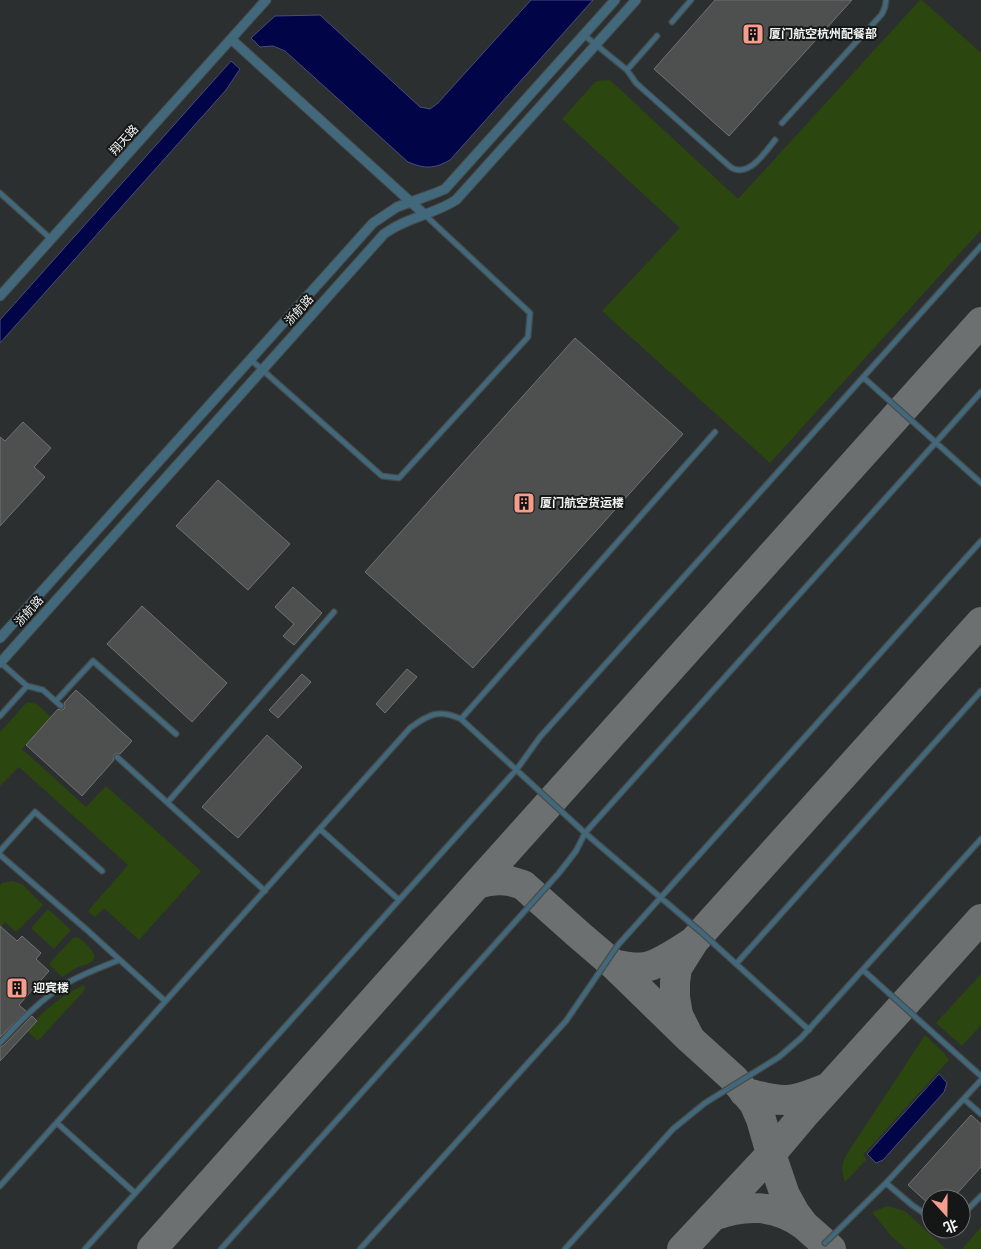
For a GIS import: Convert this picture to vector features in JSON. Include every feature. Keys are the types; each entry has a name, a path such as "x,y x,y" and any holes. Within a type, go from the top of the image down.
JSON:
{"street":[{"name":"翔天路","path":"0,296 266,0"},
{"name":"浙航路","path":"0,638 373,222 397,207 445,189 615,0"},
{"name":"浙航路","path":"0,662 384,234 406,220 446,206 456,200 636,0"},
{"path":"231,39 424,214"}],"lane":[{"path":"672,22 691,0"},
{"path":"782,123 882,14 886,7 886,0"},
{"path":"584,35 627,70 636,83 735,169 744,170 753,165 775,140"},
{"path":"627,70 658,36"},
{"path":"0,193 51,239"},
{"path":"250,359 382,476 400,478 528,337 530,313 424,214"},
{"path":"85,1249 517,769 540,737 981,246"},
{"path":"863,377 981,483"},
{"path":"221,1249 559,873 576,851 585,833 981,392"},
{"path":"461,719 715,432"},
{"path":"360,1249 566,1021 618,945 981,541"},
{"path":"168,802 334,612"},
{"path":"56,701 93,661 176,734"},
{"path":"0,662 26,686 43,690 61,706"},
{"path":"0,716 26,686"},
{"path":"736,964 981,691"},
{"path":"0,1186 410,728 422,719 435,714 449,714 461,719 585,833 809,1030"},
{"path":"117,757 265,891"},
{"path":"102,871 36,812 0,853 165,1001"},
{"path":"320,829 399,900"},
{"path":"565,1249 673,1129 705,1103 779,1057 809,1030 981,839"},
{"path":"0,1043 25,1016 68,982 119,960"},
{"path":"863,970 981,1076"},
{"path":"825,1243 886,1183 981,1080"},
{"path":"964,1099 981,1114"},
{"path":"57,1122 135,1193"},
{"path":"886,1183 921,1211"},
{"path":"971,1206 981,1196"}],"green space":[{"path":"920,0 981,53 981,230 770,463 602,311 680,228 562,119 596,81 610,80 738,199"},
{"path":"27,702 37,704 51,717 22,749 86,807 106,786 201,871 139,940 104,908 95,917 88,911 128,865 19,767 0,786 0,732"},
{"path":"12,881 22,884 43,905 16,932 5,922 0,928 0,886 2,883"},
{"path":"48,909 71,930 54,949 31,928"},
{"path":"74,937 80,938 92,950 94,958 90,963 76,968 62,977 49,964"},
{"path":"981,974 981,1025 962,1046 936,1023"},
{"path":"84,985 84,991 38,1041 28,1032 37,1021 36,1019 47,1009"},
{"path":"925,1035 949,1060 863,1155 867,1159 845,1182 842,1168 847,1154"},
{"path":"888,1206 905,1211 921,1226 921,1239 935,1239 946,1249 906,1249 891,1236 872,1212"},
{"path":"981,1227 981,1249 962,1249"}],"shaded area":[{"path":"531,0 593,0 450,160 429,167 408,162 285,51 273,46 260,47 251,38 275,16 320,15 420,107 430,109 438,103"},
{"path":"231,61 240,69 226,90 0,343 0,320"},
{"path":"939,1074 947,1083 944,1092 883,1160 876,1163 867,1154"}],"building":[{"name":"厦门航空杭州配餐部","path":"715,0 852,0 729,136 654,69"},
{"name":"厦门航空货运楼","path":"575,338 683,434 473,668 365,572"},
{"path":"23,422 51,448 34,467 45,477 0,526 0,437 5,441"},
{"path":"218,480 290,544 248,590 176,526"},
{"path":"293,587 322,613 294,645 283,636 294,624 275,607"},
{"path":"142,606 227,683 192,722 107,644"},
{"path":"407,669 417,677 385,713 376,704"},
{"path":"302,674 311,682 278,718 269,710"},
{"path":"76,690 132,741 120,754 116,753 114,755 114,760 82,796 26,745 58,709 64,709 64,703"},
{"path":"267,735 302,767 238,838 202,807"},
{"name":"迎宾楼","path":"0,926 17,941 22,936 41,953 36,959 49,971 19,1005 26,1011 0,1037"},
{"path":"32,1016 37,1021 0,1061 0,1047"},
{"path":"971,1115 981,1124 981,1167 961,1189 921,1189 921,1197 908,1185"}],"taxiway":[{"path":"152,1249 981,322"},
{"path":"690,1039 678,1015 675,982 677,968 694,941 981,622"},
{"path":"477,884 500,880 523,885 613,964 733,1078 754,1103 761,1119 785,1195 795,1213 804,1225 831,1249"},
{"path":"682,1249 771,1154 981,919"},
{"path":"613,964 641,968 650,966 693,942"},
{"path":"744,1092 771,1099 788,1100 803,1097 827,1088"},
{"path":"713,1216 737,1209 760,1208 782,1213 804,1225"}],"place":[{"name":"厦门航空杭州配餐部","path":"753,34"},
{"name":"厦门航空货运楼","path":"524,503"},
{"name":"迎宾楼","path":"17,988"}]}
